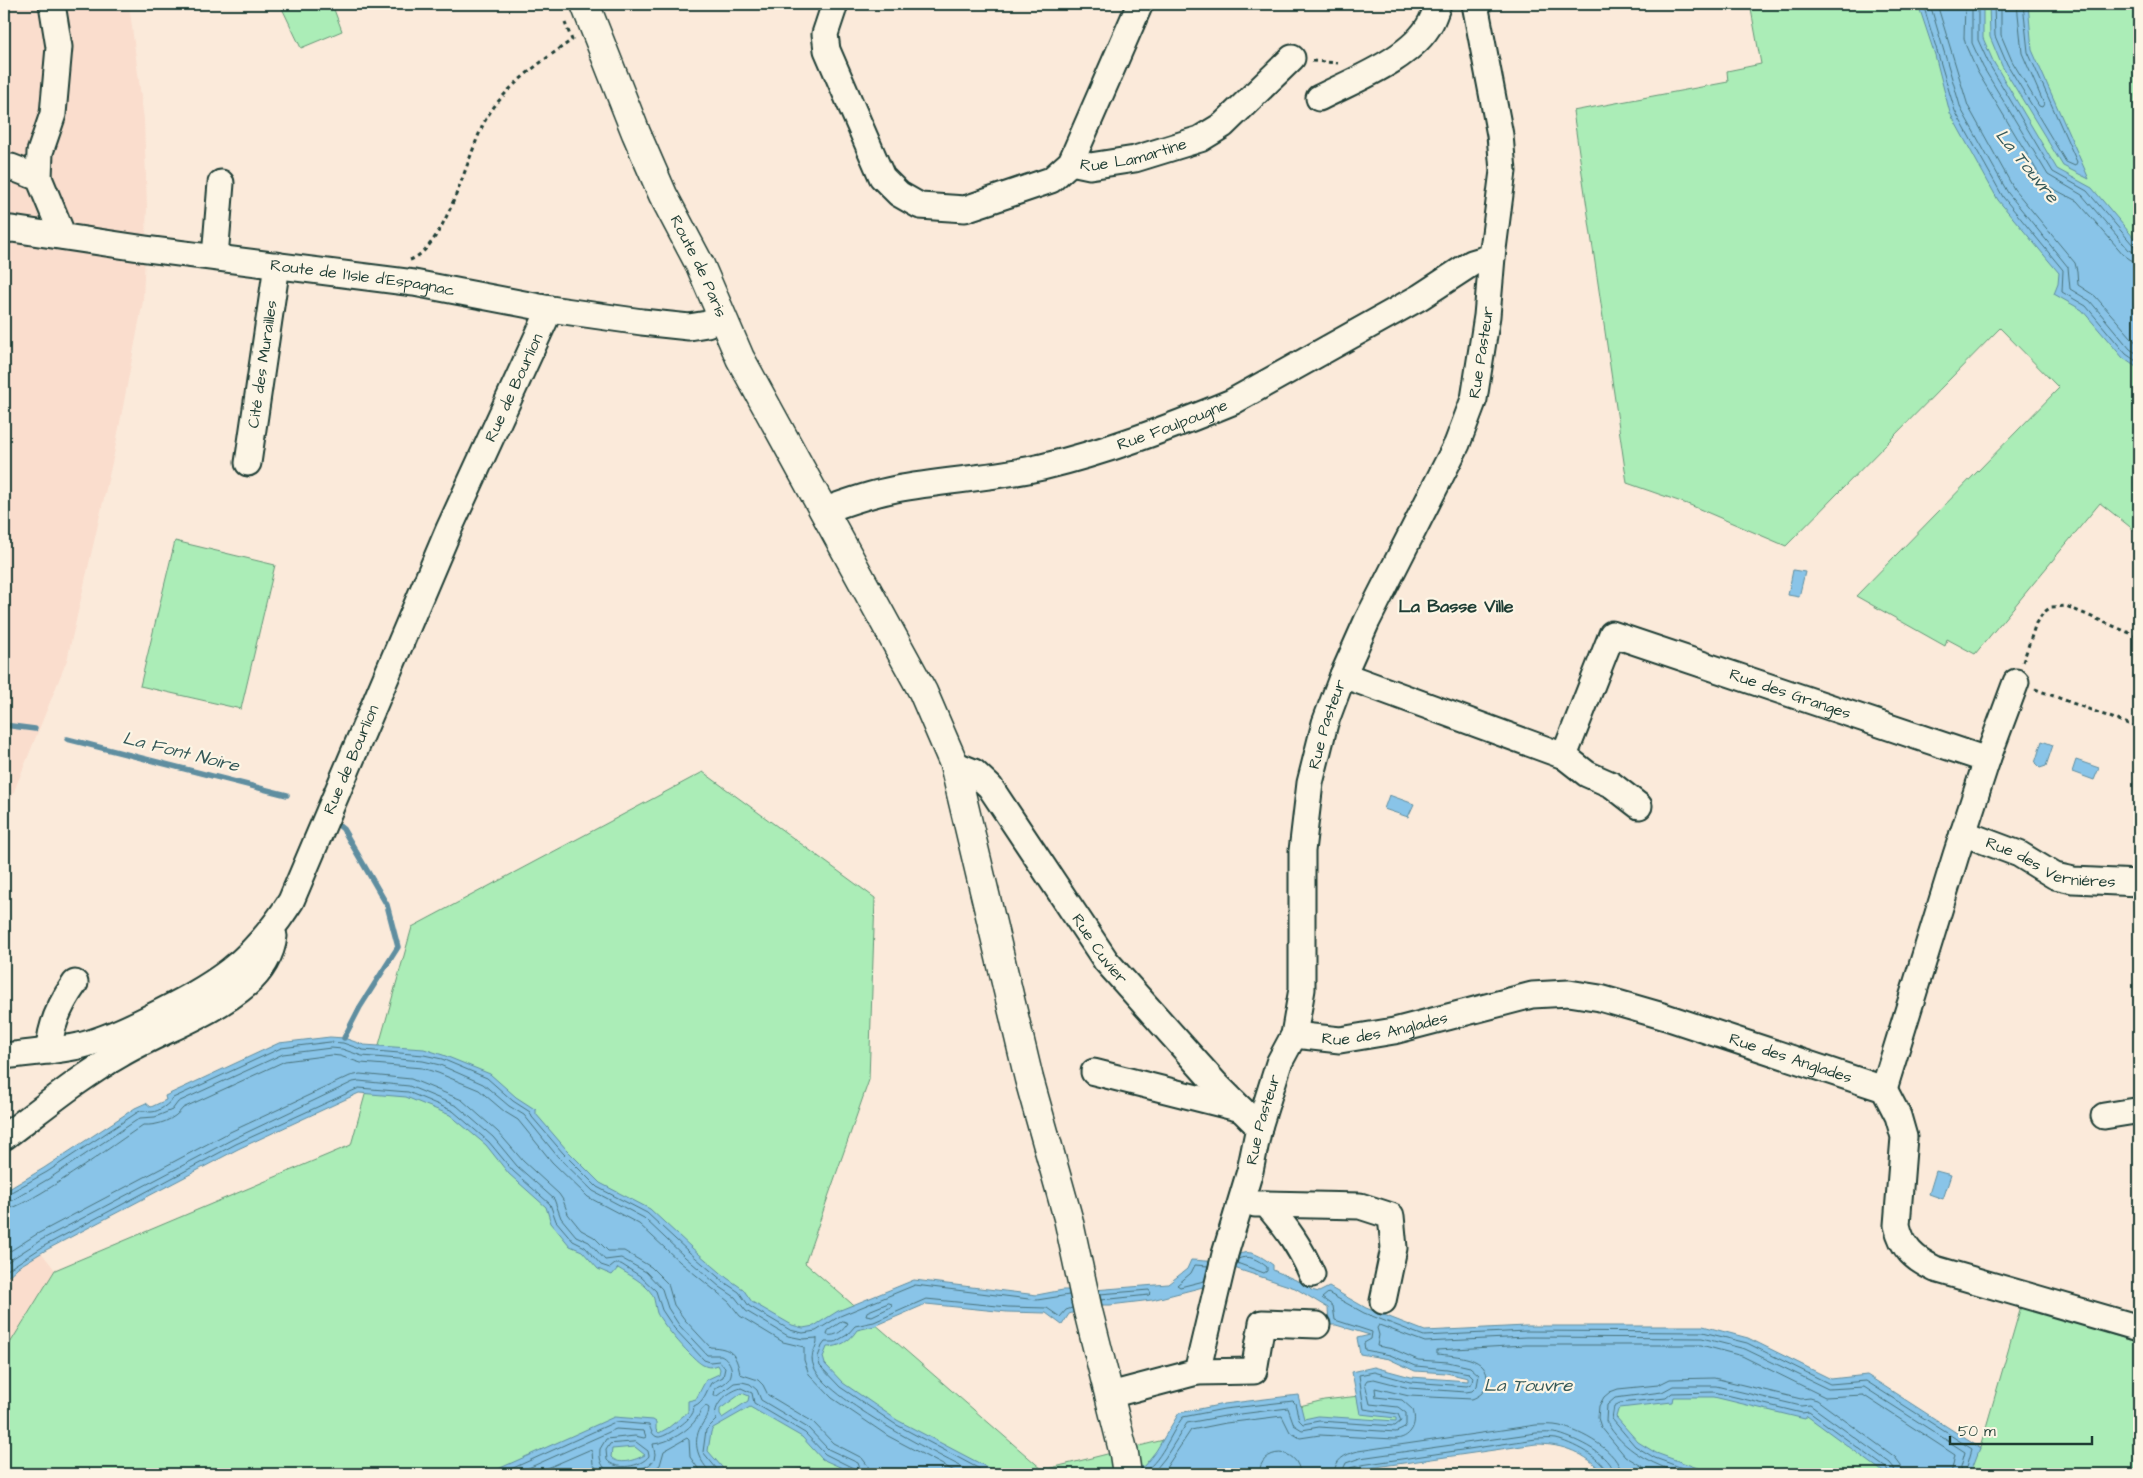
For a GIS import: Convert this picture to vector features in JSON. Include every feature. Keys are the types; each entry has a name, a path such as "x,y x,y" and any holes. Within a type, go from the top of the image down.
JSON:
{"main road":[{"name":"Route de Paris","path":"585,4 629,136"},
{"name":"Route de Paris","path":"567,13 629,136 663,195 700,266 740,358 923,692 954,764 1029,1079 1068,1218 1088,1310 1128,1470"}],"street":[{"path":"52,4 60,47 53,114 40,152 39,178 63,236"},
{"name":"Rue Lamartine","path":"835,4 825,34 827,50 872,159 882,177 899,194 920,206 943,209 965,209 1051,180 1071,162 1090,166 1135,159 1200,139 1223,125 1292,58"},
{"path":"1071,162 1140,4"},
{"path":"1319,98 1378,68 1406,50 1431,22 1438,4"},
{"name":"Rue Pasteur","path":"1197,1372 1225,1254 1241,1204 1259,1127 1279,1063 1294,1035 1302,988 1302,851 1310,783 1325,723 1343,675 1367,621 1457,444 1474,399 1487,316 1492,257 1503,171 1500,135 1475,4"},
{"path":"4,168 11,167 39,178"},
{"path":"215,258 221,183"},
{"name":"Route de l'Isle d'Espagnac","path":"4,230 12,229 215,258 414,283 550,309 689,327 707,324 721,318"},
{"name":"Rue Foulpougne","path":"823,511 858,498 894,489 1041,467 1090,454 1212,410 1232,402 1420,297 1472,262 1492,257"},
{"name":"Cité des Murailles","path":"248,463 277,265"},
{"name":"Rue de Bourlion","path":"4,1056 49,1052 104,1038 172,1006 210,985 244,960 276,924 291,901 449,529 550,309"},
{"name":"Rue des Granges","path":"1564,756 1612,634 1987,760"},
{"path":"1343,675 1564,756 1587,774 1612,785 1639,806"},
{"path":"2016,682 1987,760 1963,833 1884,1089 1898,1116 1904,1137 1897,1225 1899,1235 1918,1260 1935,1269 2139,1328"},
{"name":"Rue Cuvier","path":"954,764 974,772 990,787 1106,961 1240,1109 1259,1127"},
{"name":"Rue des Verniéres","path":"1963,833 2019,854 2054,876 2073,880 2139,883"},
{"path":"4,1137 94,1070 120,1054 238,992 260,970 268,956 274,942 276,924"},
{"path":"49,1052 50,1035 54,1021 66,995 75,982"},
{"name":"Rue des Anglades","path":"1294,1035 1340,1040 1394,1031 1532,995 1569,993 1600,998 1666,1017 1884,1089"},
{"path":"1094,1072 1240,1109"},
{"path":"2104,1116 2135,1111 2139,1113"},
{"path":"1241,1204 1360,1206 1391,1216 1394,1248 1383,1301"},
{"path":"1266,1204 1301,1248 1312,1274"},
{"path":"1110,1395 1197,1372 1254,1371 1262,1322 1318,1325"}],"path":[{"path":"412,260 425,250 447,216 487,117 511,88 572,40 567,13"},
{"path":"1292,58 1340,64"},
{"path":"2139,637 2066,606 2051,607 2043,613 2036,623 2016,682 2139,728"}],"shaded area":[{"path":"4,4 129,4 144,120 147,207 143,301 114,454 67,660 4,816"},
{"path":"4,1205 55,1270 4,1353"}],"green space":[{"path":"280,4 332,4 342,31 301,48"},
{"path":"1750,4 2139,4 2139,534 2100,503 1975,654 1947,639 1945,646 1856,596 2059,388 2000,328 1786,546 1690,505 1627,483 1573,111 1728,82 1727,71 1761,64"},
{"path":"175,541 275,565 241,709 140,686"},
{"path":"703,772 875,898 869,1080 805,1263 1043,1470 1324,1400 1730,1354 1918,1474 1618,1474 1561,1432 1281,1474 833,1474 809,1467 770,1474 4,1474 4,1353 55,1270 351,1145 412,927"},
{"path":"2021,1306 2139,1343 2139,1474 1964,1474 1980,1448"}],"water":[{"name":"La Touvre","path":"1918,4 1983,4 1983,38 1993,61 2057,169 2092,188 2139,244 2139,369 2123,358 2082,310 2054,294 2058,284 2059,273 1998,200 1950,113 1935,55"},
{"name":"La Touvre","path":"1989,4 2028,4 2032,50 2089,179 2063,166 2002,66 1990,37"},
{"path":"1793,570 1805,572 1799,597 1788,595"},
{"path":"2042,741 2053,745 2046,766 2040,768 2035,763"},
{"path":"2076,760 2099,768 2094,780 2072,772"},
{"path":"1389,795 1414,804 1408,817 1384,809"},
{"name":"La Touvre","path":"330,1037 344,1038 364,1045 424,1049 490,1074 516,1097 536,1110 536,1114 566,1149 600,1183 650,1209 692,1248 743,1289 752,1302 792,1325 803,1328 814,1326 838,1311 914,1280 1037,1295 1063,1290 1094,1290 1168,1284 1187,1269 1191,1260 1215,1261 1250,1253 1256,1254 1273,1265 1273,1270 1305,1284 1311,1290 1319,1292 1329,1287 1366,1308 1425,1331 1526,1326 1703,1326 1748,1338 1831,1379 1867,1375 1980,1448 1970,1474 1886,1474 1807,1416 1805,1419 1714,1397 1673,1397 1672,1402 1620,1408 1616,1417 1638,1442 1656,1453 1714,1474 1604,1474 1590,1460 1573,1451 1546,1444 1536,1444 1362,1469 1344,1474 1283,1474 1279,1471 1276,1474 1122,1474 1144,1466 1156,1451 1179,1413 1224,1404 1298,1395 1304,1419 1318,1416 1396,1421 1396,1418 1360,1414 1352,1372 1374,1367 1411,1377 1468,1381 1468,1378 1446,1373 1415,1371 1389,1359 1360,1354 1357,1338 1370,1335 1336,1325 1329,1325 1328,1308 1295,1288 1231,1267 1207,1286 1152,1300 1096,1305 1069,1314 1062,1325 1046,1313 1007,1312 926,1304 875,1326 857,1330 844,1343 827,1347 823,1357 825,1364 843,1383 897,1420 1000,1474 851,1474 851,1472 822,1459 802,1437 750,1407 713,1428 711,1432 708,1451 728,1474 487,1474 614,1417 653,1420 656,1422 656,1430 659,1433 688,1412 688,1401 696,1399 706,1380 719,1374 720,1369 718,1365 707,1367 703,1365 685,1349 660,1318 652,1294 641,1282 618,1268 612,1275 598,1269 582,1251 570,1246 551,1223 546,1207 509,1174 486,1145 450,1115 406,1097 359,1093 238,1149 46,1250 18,1267 4,1280 4,1192 135,1108 146,1103 151,1107 166,1100 165,1096 279,1043","holes":["742,1393 749,1396 748,1401 722,1418 720,1409","635,1447 645,1455 623,1462 614,1460 611,1457 612,1449"]},
{"path":"1936,1171 1951,1175 1943,1199 1929,1194"}],"waterway":[{"name":"La Font Noire","path":"4,725 35,729"},
{"name":"La Font Noire","path":"67,739 287,795"},
{"name":"La Font Noire","path":"337,824 343,829 387,905 398,947 360,1007 344,1038"}],"district":[{"name":"La Basse Ville","path":"1456,606"}]}
